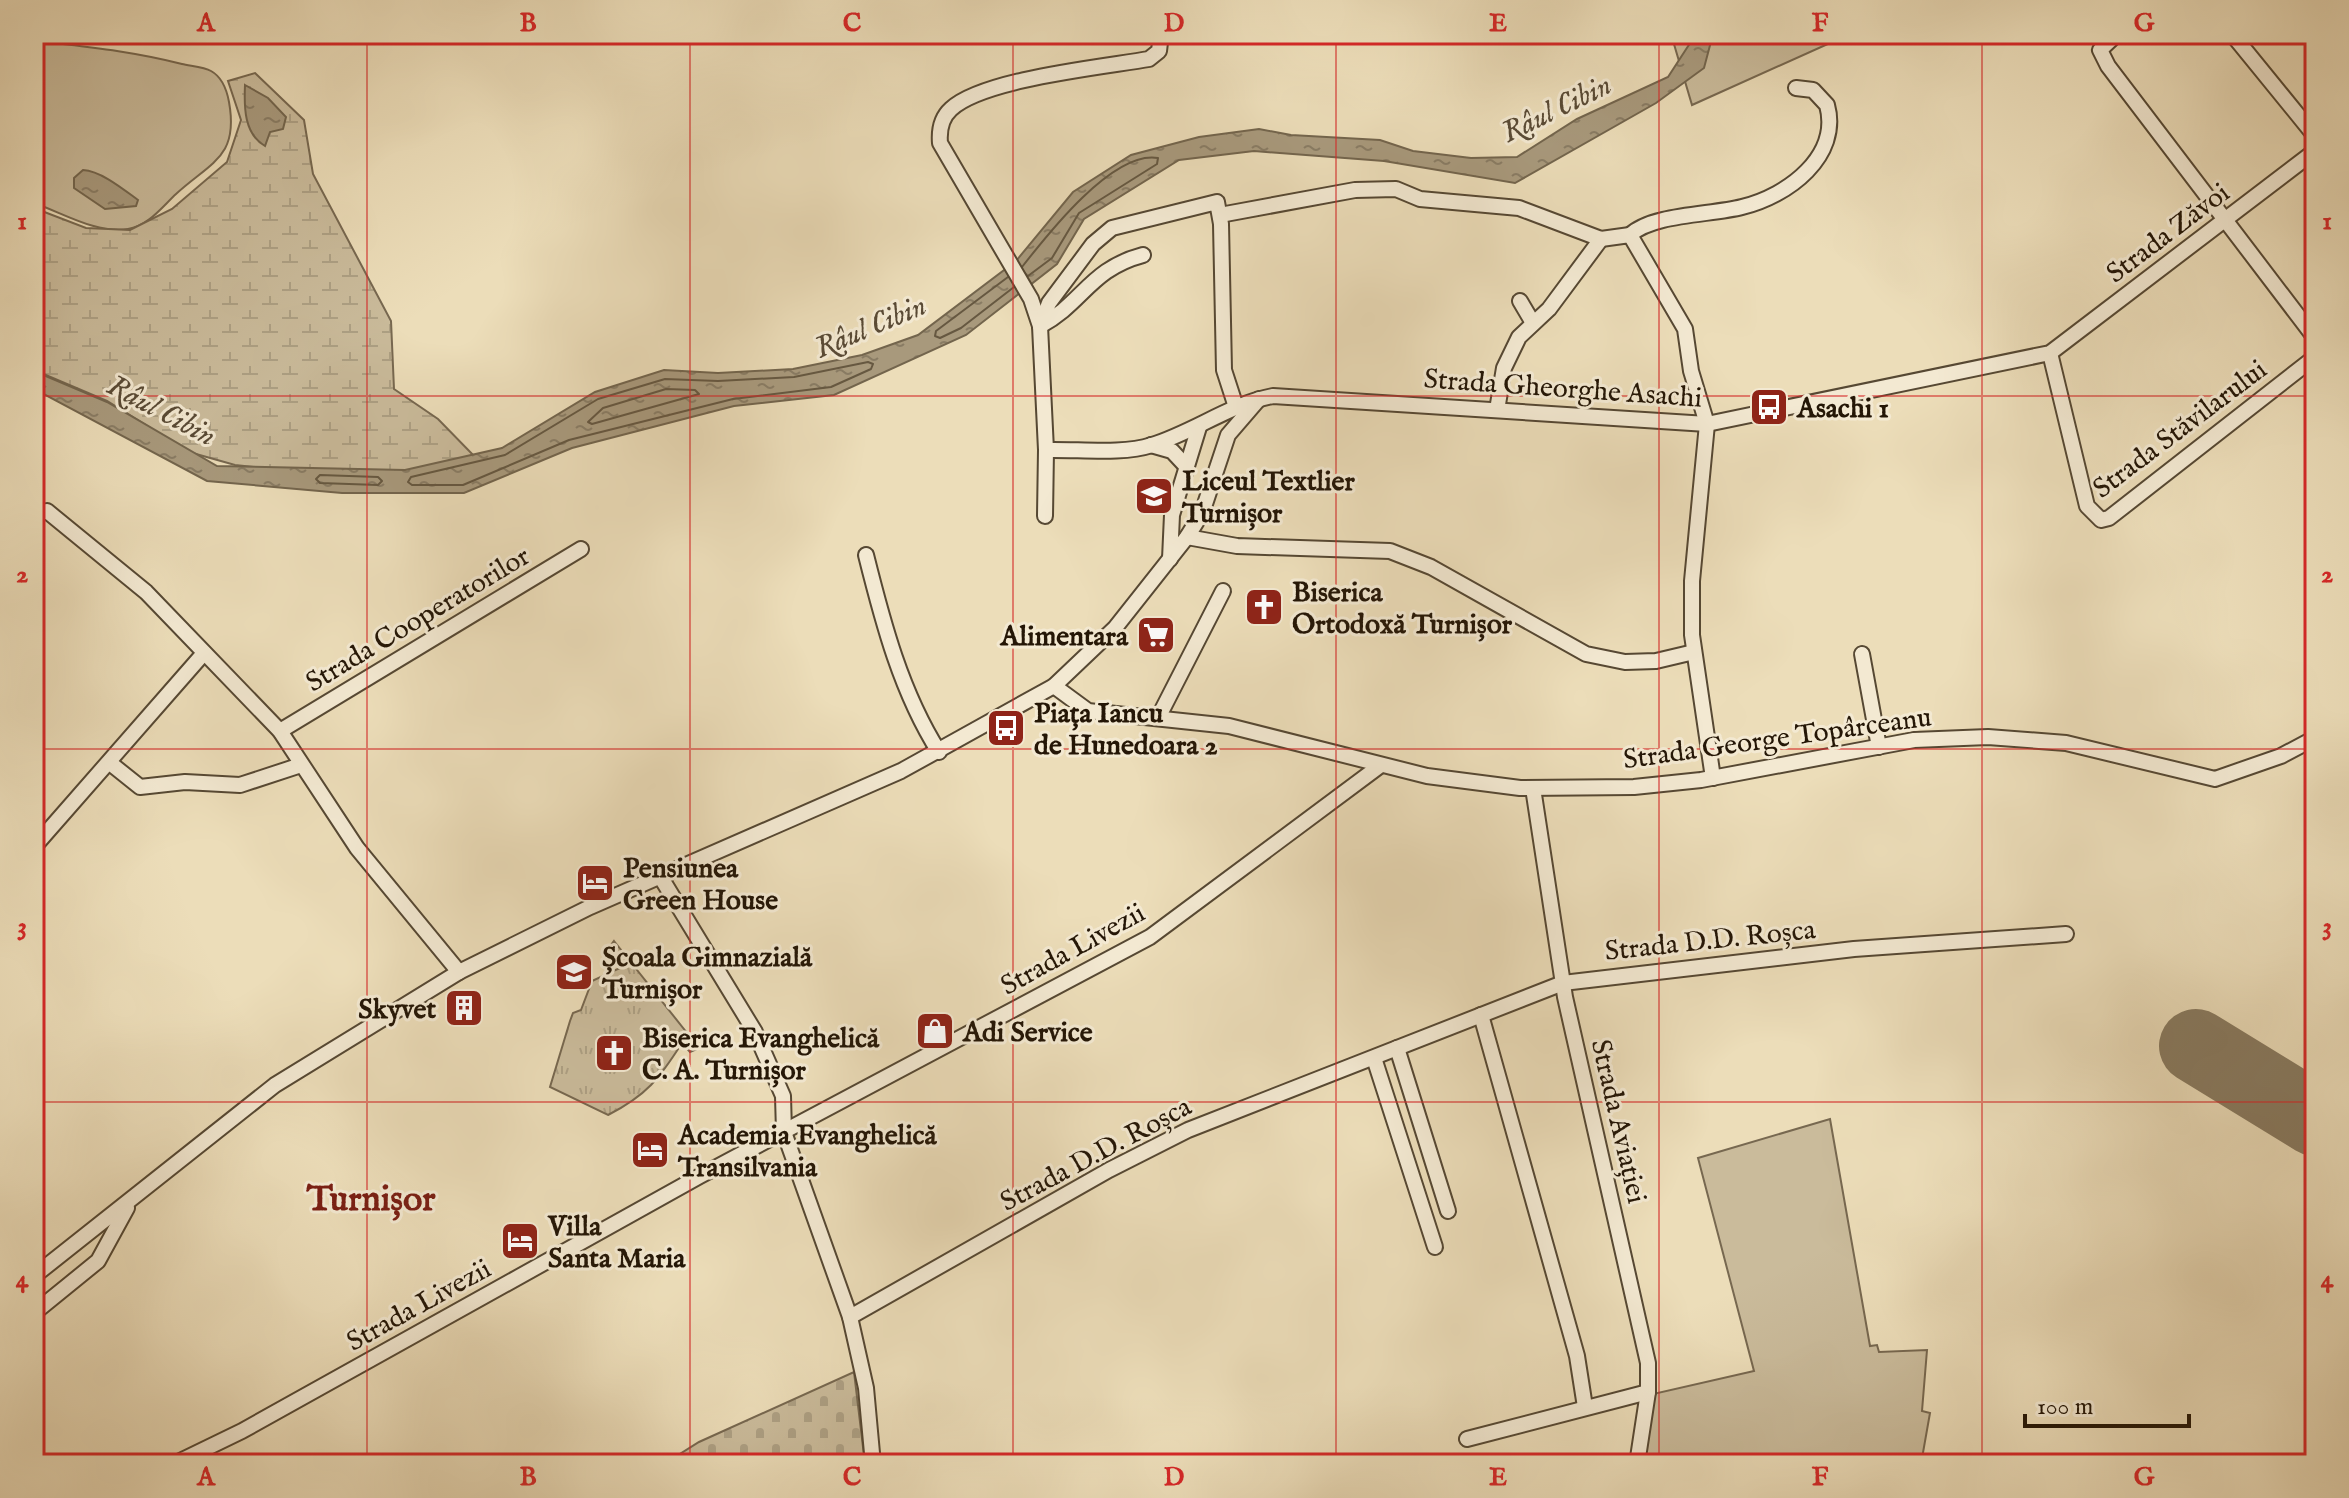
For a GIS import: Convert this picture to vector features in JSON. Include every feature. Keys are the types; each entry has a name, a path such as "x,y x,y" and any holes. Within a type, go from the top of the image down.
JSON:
{"street":[{"path":"1045,516 1046,450 1040,326 1031,299 940,143 939,132 945,115 959,103 994,88 1149,59 1162,46 1161,34"},
{"path":"2117,34 2100,50 2108,66 2315,338"},
{"path":"2232,34 2315,136"},
{"path":"1040,326 1049,303 1084,256 1112,228 1219,208 1355,190 1396,189 1420,199 1519,208 1601,239 1630,235 1647,224 1746,207 1809,169 1823,154 1830,115 1823,97 1805,87 1796,88"},
{"name":"Strada Zăvoi","path":"2050,353 2315,151"},
{"path":"1219,208 1224,370 1236,407"},
{"path":"1630,235 1685,329 1691,371 1707,424 1692,581 1694,652 1713,778"},
{"path":"1497,410 1504,368 1519,337 1549,309 1601,239"},
{"path":"1040,326 1063,311 1103,271 1143,255"},
{"path":"1084,256 1103,271"},
{"path":"1520,301 1533,323"},
{"name":"Strada Gheorghe Asachi","path":"1151,445 1199,427 1236,407 1259,399 1289,396 1707,424 2050,353"},
{"name":"Strada Stăvilarului","path":"2050,353 2087,506 2101,520 2109,518 2315,357"},
{"path":"34,1276 275,1085 459,972 660,876 939,752 1054,686 1115,628 1187,537 1202,513 1228,435 1259,399"},
{"path":"1169,560 1172,515 1199,427"},
{"path":"1046,450 1151,445 1172,451 1186,466"},
{"path":"34,515 47,511 115,563 280,731 357,848 459,972"},
{"path":"1187,537 1237,546 1390,551 1431,567 1586,654 1625,662 1656,661 1694,652"},
{"name":"Strada Cooperatorilor","path":"280,731 581,549"},
{"path":"866,555 902,677 918,716 939,752"},
{"path":"1158,718 1223,591"},
{"path":"34,847 204,653"},
{"path":"1862,654 1879,747"},
{"name":"Strada George Topârceanu","path":"1054,686 1088,711 1229,726 1427,776 1533,788 1634,787 1713,778 1879,747 1953,738 2028,739 2115,753 2215,779 2281,756 2315,738"},
{"path":"110,763 140,787 193,782 240,785 301,765"},
{"name":"Strada Livezii","path":"174,1464 242,1431 784,1132 1150,937 1381,765"},
{"name":"Strada Aviației","path":"1533,788 1563,983 1648,1363 1648,1392 1637,1464"},
{"path":"660,876 755,1032 783,1096 784,1132 850,1317 866,1388 873,1464"},
{"name":"Strada D.D. Roșca","path":"850,1317 1109,1170 1175,1137 1563,983 1854,949 2066,934"},
{"path":"1481,1015 1577,1356 1585,1407"},
{"path":"1397,1048 1448,1211"},
{"path":"1374,1058 1435,1247"},
{"path":"34,1313 98,1261 131,1200"},
{"path":"1467,1439 1648,1392"}],"green space":[{"path":"34,34 50,34 55,43 134,54 211,71 223,85 229,102 230,135 226,147 211,165 154,215 135,227 116,230 92,226 34,203"},
{"path":"1671,34 1850,34 1692,105"},
{"path":"255,73 304,120 313,174 391,321 394,389 438,419 477,459 390,481 235,465 189,452 107,401 34,370 34,208 86,228 130,230 172,209 227,162 241,120 228,81"},
{"path":"614,941 699,1048 690,1052 682,1043 651,1085 608,1115 550,1087 573,1013 581,1010 592,981 620,968 611,945"},
{"path":"1830,1119 1870,1346 1877,1345 1879,1352 1927,1350 1922,1411 1930,1413 1921,1464 1631,1464 1653,1394 1754,1371 1698,1158"},
{"path":"854,1372 865,1464 664,1464 699,1442"}],"water":[{"path":"1696,34 1713,34 1704,68 1656,103 1515,183 1384,161 1254,151 1179,160 1084,219 1057,264 966,335 834,395 734,406 572,448 464,493 342,493 207,481 34,389 34,371 107,402 217,466 405,470 502,448 595,392 664,370 718,373 793,369 862,355 918,335 1016,261 1073,192 1131,155 1199,137 1259,129 1291,135 1380,140 1413,151 1471,158 1517,157 1577,119 1668,77"},
{"path":"245,85 268,98 286,117 283,129 270,132 265,146 249,127 245,111"},
{"path":"83,170 119,186 138,200 136,206 105,209 74,188 74,178"}],"runway":[{"path":"2196,1046 2315,1119"}],"place":[{"name":"Asachi 1","path":"1769,407"},
{"name":"Liceul Textlier Turnișor","path":"1154,496"},
{"name":"Biserica Ortodoxă Turnișor","path":"1264,607"},
{"name":"Alimentara","path":"1156,635"},
{"name":"Piața Iancu de Hunedoara 2","path":"1006,728"},
{"name":"Pensiunea Green House","path":"595,883"},
{"name":"Școala Gimnazială Turnișor","path":"574,972"},
{"name":"Skyvet","path":"464,1008"},
{"name":"Adi Service","path":"935,1031"},
{"name":"Biserica Evanghelică C. A. Turnișor","path":"614,1053"},
{"name":"Academia Evanghelică Transilvania","path":"650,1150"},
{"name":"Villa Santa Maria","path":"520,1241"}],"district":[{"name":"Turnișor","path":"371,1197"}],"water label":[{"name":"Râul Cibin","path":"1556,108"},
{"name":"Râul Cibin","path":"870,326"},
{"name":"Râul Cibin","path":"162,410"}]}
